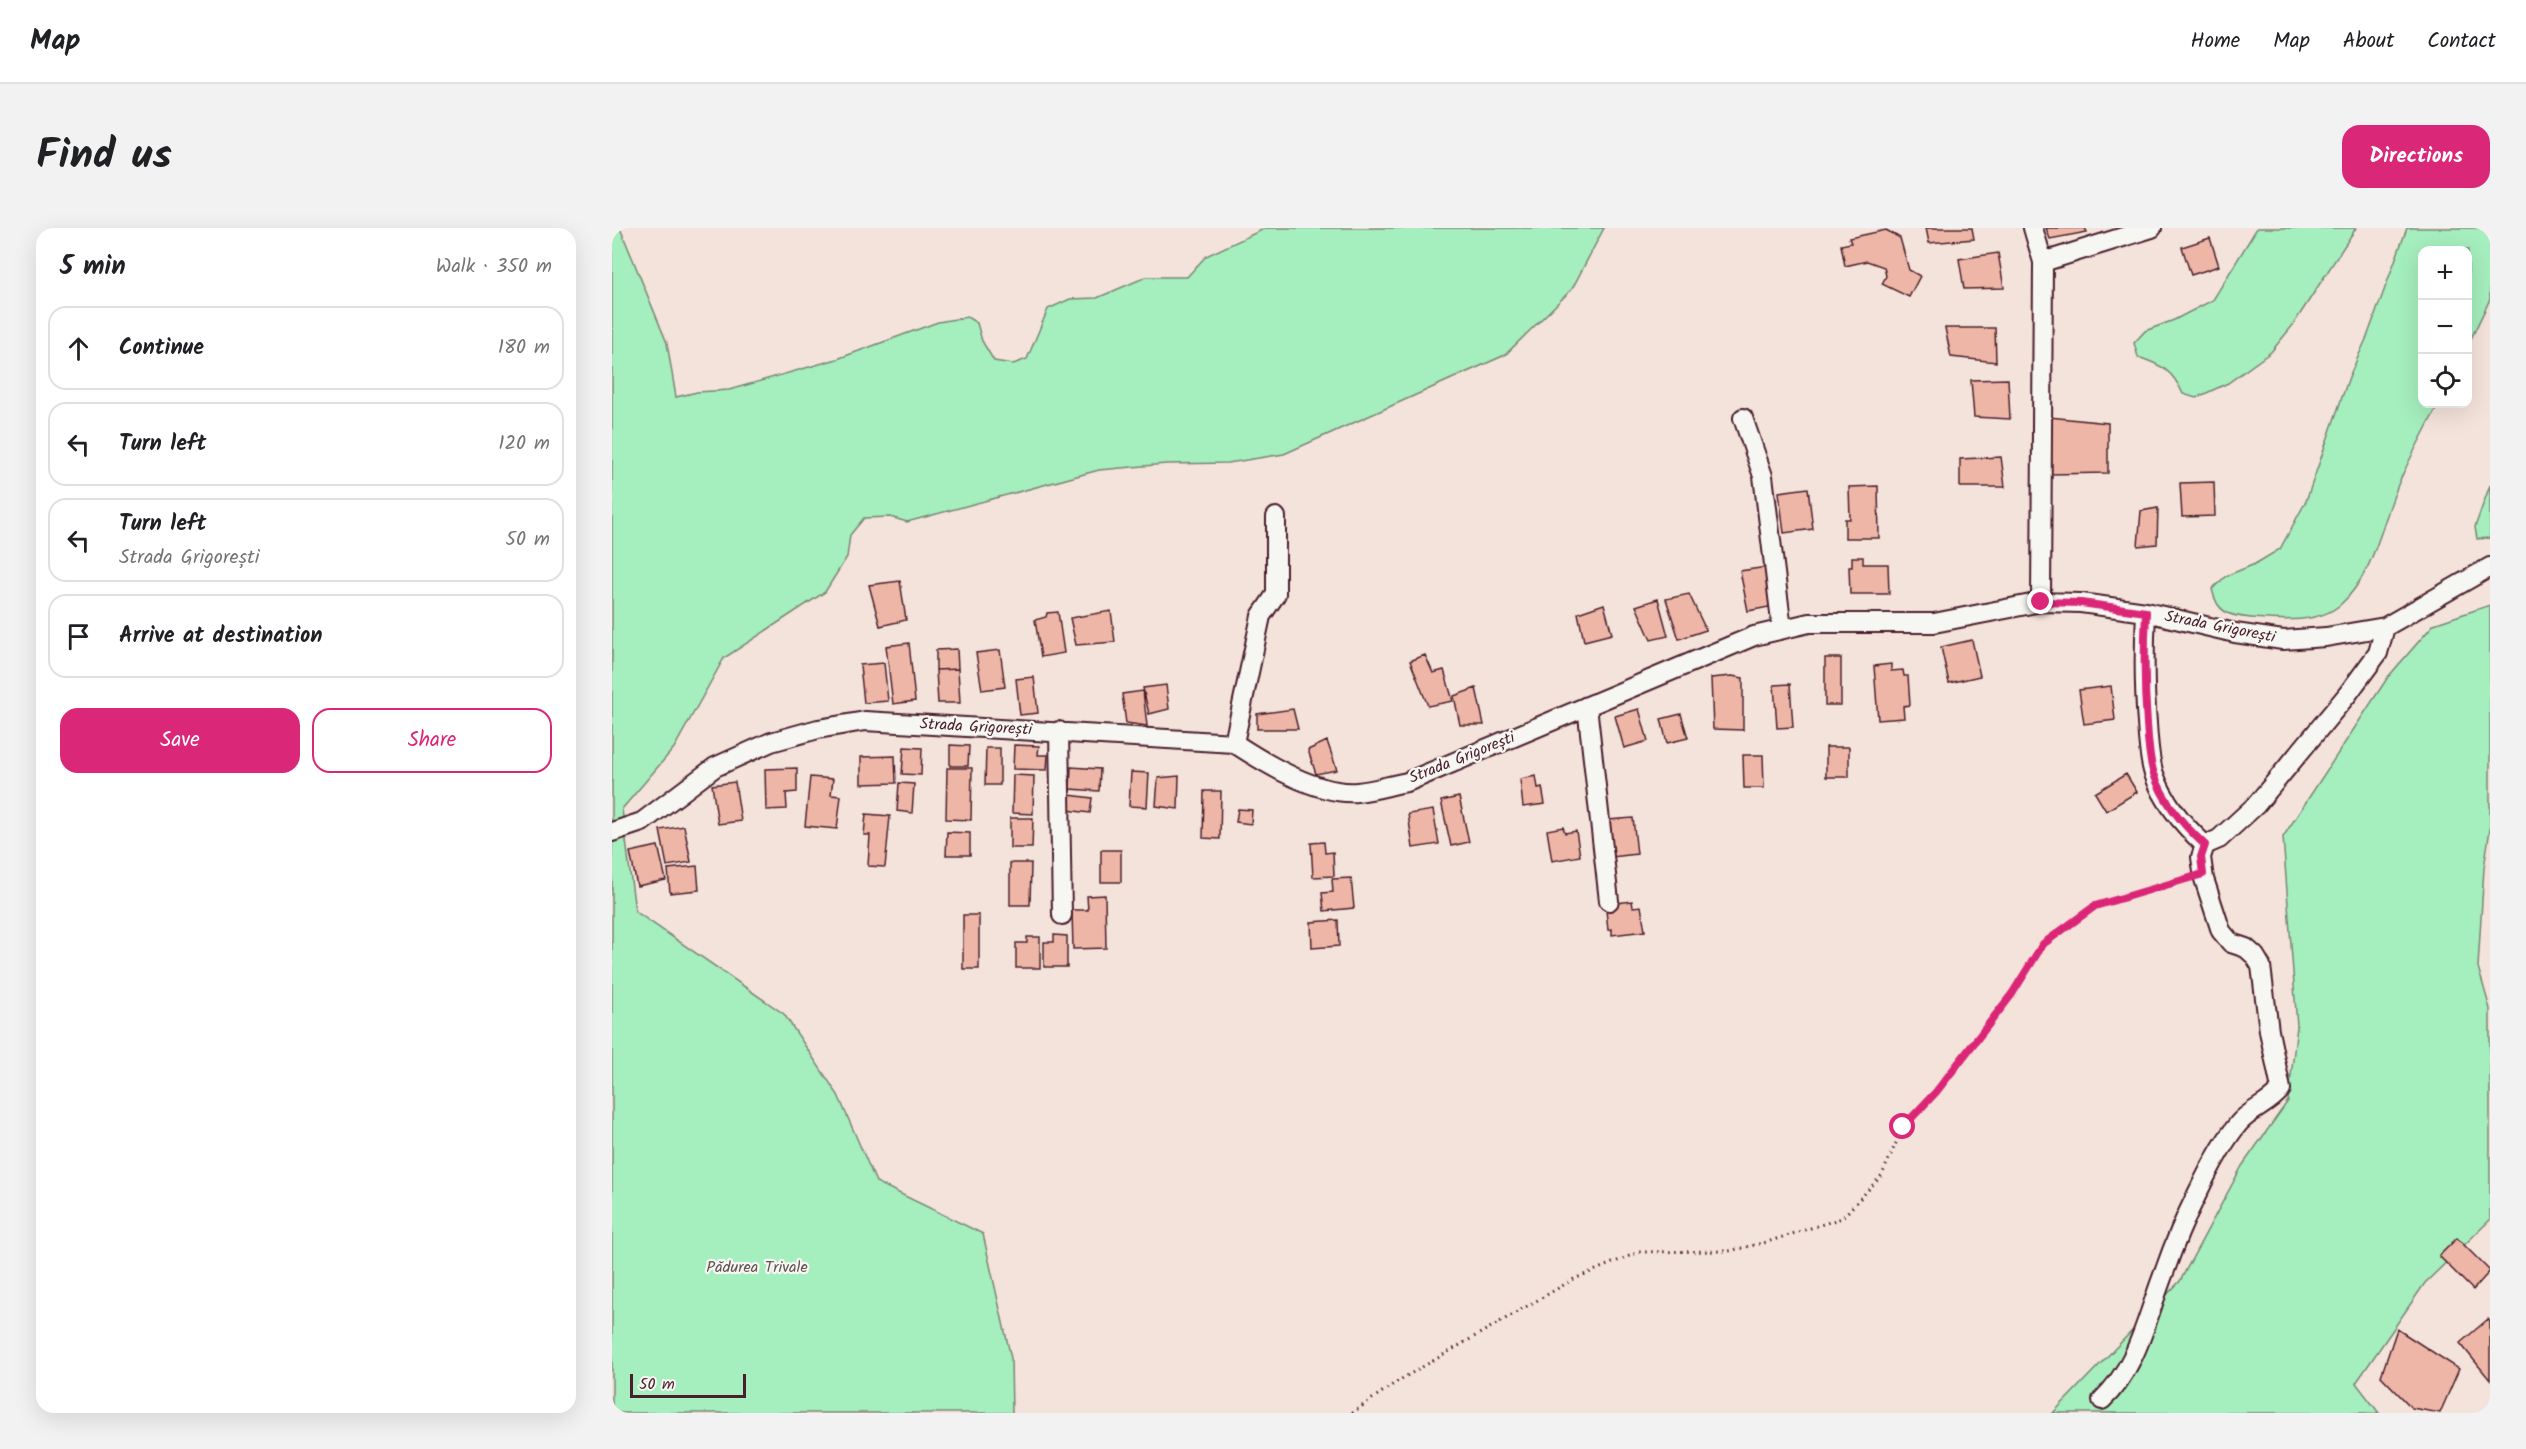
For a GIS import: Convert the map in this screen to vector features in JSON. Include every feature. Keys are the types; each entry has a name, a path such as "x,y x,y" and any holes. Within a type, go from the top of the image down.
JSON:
{"street":[{"path":"2033,228 2043,262 2041,602"},
{"path":"2043,262 2152,228"},
{"path":"1743,418 1763,476 1782,629"},
{"path":"1234,743 1261,616 1276,594 1276,517"},
{"name":"Strada Grigorești","path":"612,832 642,822 715,767 771,742 818,729 865,721 1234,743 1250,754 1321,789 1356,792 1407,782 1754,636 1809,622 1934,622 2041,602 2081,603 2146,612 2235,633 2283,640 2326,637 2385,627 2490,567"},
{"path":"2146,612 2143,666 2148,741 2154,773 2170,807 2186,829 2205,845"},
{"path":"2102,1400 2128,1371 2165,1269 2197,1194 2239,1123 2260,1106 2274,1099 2281,1089 2269,1030 2261,966 2246,948 2231,944 2221,932 2203,874 2201,857 2205,845 2219,839 2256,805 2347,695 2378,653 2385,627"},
{"path":"1587,706 1609,901"},
{"path":"1059,731 1062,915"}],"path":[{"path":"1352,1413 1398,1381 1574,1279 1639,1252 1729,1251 1767,1242 1842,1218 1882,1175 1903,1127 1936,1092 1997,1013 2043,944 2095,906 2203,874"}],"green space":[{"name":"Pădurea Trivale","path":"612,228 620,228 667,343 676,397 697,392 729,390 837,359 938,322 967,317 977,323 982,341 994,361 1013,364 1027,359 1048,309 1070,299 1097,298 1146,277 1187,277 1206,256 1266,228 1604,228 1572,289 1505,355 1284,454 1228,463 1166,464 1099,470 907,522 890,517 864,518 850,535 847,557 825,592 724,658 674,748 622,809 635,911 784,1014 838,1095 876,1182 983,1234 1011,1358 1012,1413 612,1413"},
{"path":"2257,228 2356,228 2293,325 2271,352 2228,383 2196,398 2183,394 2171,374 2154,363 2138,357 2134,343 2145,331 2174,320 2213,300"},
{"path":"2407,228 2490,228 2490,299 2472,337 2472,246 2418,246 2418,408 2437,408 2394,494 2370,562 2352,592 2331,611 2309,618 2285,620 2251,618 2225,612 2217,603 2212,589 2226,576 2255,564 2280,549 2306,501 2349,377 2367,337"},
{"path":"2490,485 2490,538 2477,539 2475,527"},
{"path":"2490,605 2490,829 2484,868 2478,967 2490,1009 2490,1220 2425,1283 2356,1383 2379,1413 2053,1413 2180,1281 2242,1166 2288,1101 2297,1026 2283,837 2388,677 2434,624"}],"building":[{"path":"1926,228 1972,228 1974,239 1929,243"},
{"path":"2046,228 2085,228 2087,232 2050,239"},
{"path":"1886,230 1900,238 1909,270 1920,276 1909,297 1882,284 1886,276 1884,267 1867,261 1845,266 1841,245 1851,243 1849,238"},
{"path":"2210,238 2219,266 2191,275 2182,247"},
{"path":"1998,253 2004,288 1964,289 1959,259"},
{"path":"1945,328 1995,328 1996,362 1951,357"},
{"path":"2008,379 2010,419 1974,417 1971,380"},
{"path":"2049,417 2108,423 2108,473 2049,474"},
{"path":"2001,457 2005,487 1960,487 1960,459"},
{"path":"2214,482 2215,516 2182,517 2180,483"},
{"path":"1878,486 1879,538 1845,538 1845,519 1850,519 1849,487"},
{"path":"1808,488 1813,529 1784,533 1779,492"},
{"path":"2158,508 2157,544 2138,546 2141,511"},
{"path":"1852,557 1863,557 1863,564 1888,564 1889,594 1850,594 1849,567 1852,567"},
{"path":"1767,567 1774,606 1748,611 1740,571"},
{"path":"900,581 906,620 880,626 869,585"},
{"path":"1689,594 1706,630 1679,639 1666,599"},
{"path":"1658,599 1668,636 1651,640 1636,606"},
{"path":"1604,604 1612,634 1584,641 1578,613"},
{"path":"1111,611 1115,642 1076,645 1070,618"},
{"path":"1058,612 1064,653 1041,657 1035,620 1046,617 1047,613"},
{"path":"1972,640 1980,676 1949,683 1941,647"},
{"path":"909,643 915,701 893,704 886,646"},
{"path":"957,649 958,669 936,670 936,650"},
{"path":"1000,650 1005,687 982,690 976,653"},
{"path":"1425,655 1433,673 1444,670 1453,701 1428,706 1410,661"},
{"path":"1825,658 1841,658 1841,705 1825,705"},
{"path":"884,663 888,701 864,703 860,665"},
{"path":"1891,664 1891,671 1903,670 1904,676 1908,676 1910,705 1903,706 1904,718 1878,720 1874,666"},
{"path":"958,669 960,703 938,703 936,670"},
{"path":"1732,676 1743,678 1743,730 1713,729 1711,678"},
{"path":"1034,677 1038,713 1020,715 1016,679"},
{"path":"1790,684 1793,727 1777,728 1774,685"},
{"path":"1166,685 1169,709 1149,714 1143,688"},
{"path":"2111,686 2115,720 2084,724 2079,690"},
{"path":"1476,688 1484,725 1460,725 1454,696"},
{"path":"1143,691 1147,726 1126,723 1122,694"},
{"path":"1293,709 1298,729 1257,729 1257,714"},
{"path":"1639,709 1648,741 1624,748 1615,716"},
{"path":"1681,714 1688,738 1667,743 1661,719"},
{"path":"1327,741 1337,770 1316,774 1308,750"},
{"path":"950,745 969,746 968,766 950,766"},
{"path":"1014,745 1039,746 1038,755 1048,755 1047,770 1013,769"},
{"path":"904,747 922,748 921,775 902,774"},
{"path":"1826,747 1849,747 1849,777 1826,777"},
{"path":"986,748 1000,748 1000,785 985,785"},
{"path":"1743,755 1763,755 1764,788 1744,788"},
{"path":"895,756 896,783 861,784 861,757"},
{"path":"1071,767 1100,769 1099,791 1070,789"},
{"path":"797,768 797,792 786,793 787,809 766,810 765,769"},
{"path":"947,768 972,768 971,820 946,819"},
{"path":"1131,772 1149,773 1147,807 1129,806"},
{"path":"2126,774 2137,792 2106,811 2095,793"},
{"path":"1013,775 1034,776 1033,814 1012,813"},
{"path":"1179,776 1178,809 1156,806 1158,778"},
{"path":"1536,776 1538,788 1542,787 1545,804 1523,807 1520,779"},
{"path":"810,777 833,779 831,795 841,796 837,829 805,826"},
{"path":"735,782 741,821 718,824 712,785"},
{"path":"899,783 914,784 912,813 897,811"},
{"path":"1204,791 1221,791 1220,839 1203,838"},
{"path":"1069,795 1092,798 1090,813 1067,810"},
{"path":"1459,797 1469,842 1451,846 1441,801"},
{"path":"1238,809 1252,810 1251,824 1236,822"},
{"path":"1433,810 1439,844 1413,848 1408,814"},
{"path":"866,814 890,816 885,867 868,866 870,835 864,835"},
{"path":"1010,818 1033,818 1032,848 1010,848"},
{"path":"1633,818 1637,854 1612,857 1608,820"},
{"path":"684,826 691,862 667,866 660,830"},
{"path":"1563,827 1565,833 1576,831 1580,856 1552,861 1547,830"},
{"path":"947,832 970,833 970,855 946,855"},
{"path":"1324,842 1325,853 1333,852 1334,876 1313,877 1311,843"},
{"path":"658,846 666,880 637,886 630,852"},
{"path":"1101,850 1121,850 1121,882 1101,882"},
{"path":"1010,863 1031,863 1030,905 1010,905"},
{"path":"697,866 699,890 670,893 668,869"},
{"path":"1351,878 1354,908 1324,911 1322,893 1333,892 1332,879"},
{"path":"1105,895 1106,948 1073,949 1072,910 1088,910 1087,896"},
{"path":"1632,901 1633,907 1641,906 1645,931 1612,935 1612,929 1608,930 1606,910 1609,910 1608,904"},
{"path":"963,915 979,915 979,969 963,969"},
{"path":"1338,920 1339,946 1312,948 1311,922"},
{"path":"1054,935 1067,936 1067,967 1044,967 1044,942 1054,942"},
{"path":"1027,937 1040,937 1040,968 1016,968 1016,943 1027,943"},
{"path":"2457,1238 2490,1271 2473,1290 2439,1256"},
{"path":"2488,1319 2490,1322 2490,1380 2460,1343"},
{"path":"2397,1329 2459,1369 2440,1413 2412,1408 2381,1376"}],"route":[{"path":"1903,1127 1936,1092 2012,994 2043,944 2095,906 2203,874 2201,857 2205,845 2186,829 2170,807 2154,773 2148,741 2143,666 2146,612 2081,603 2041,602"}]}
